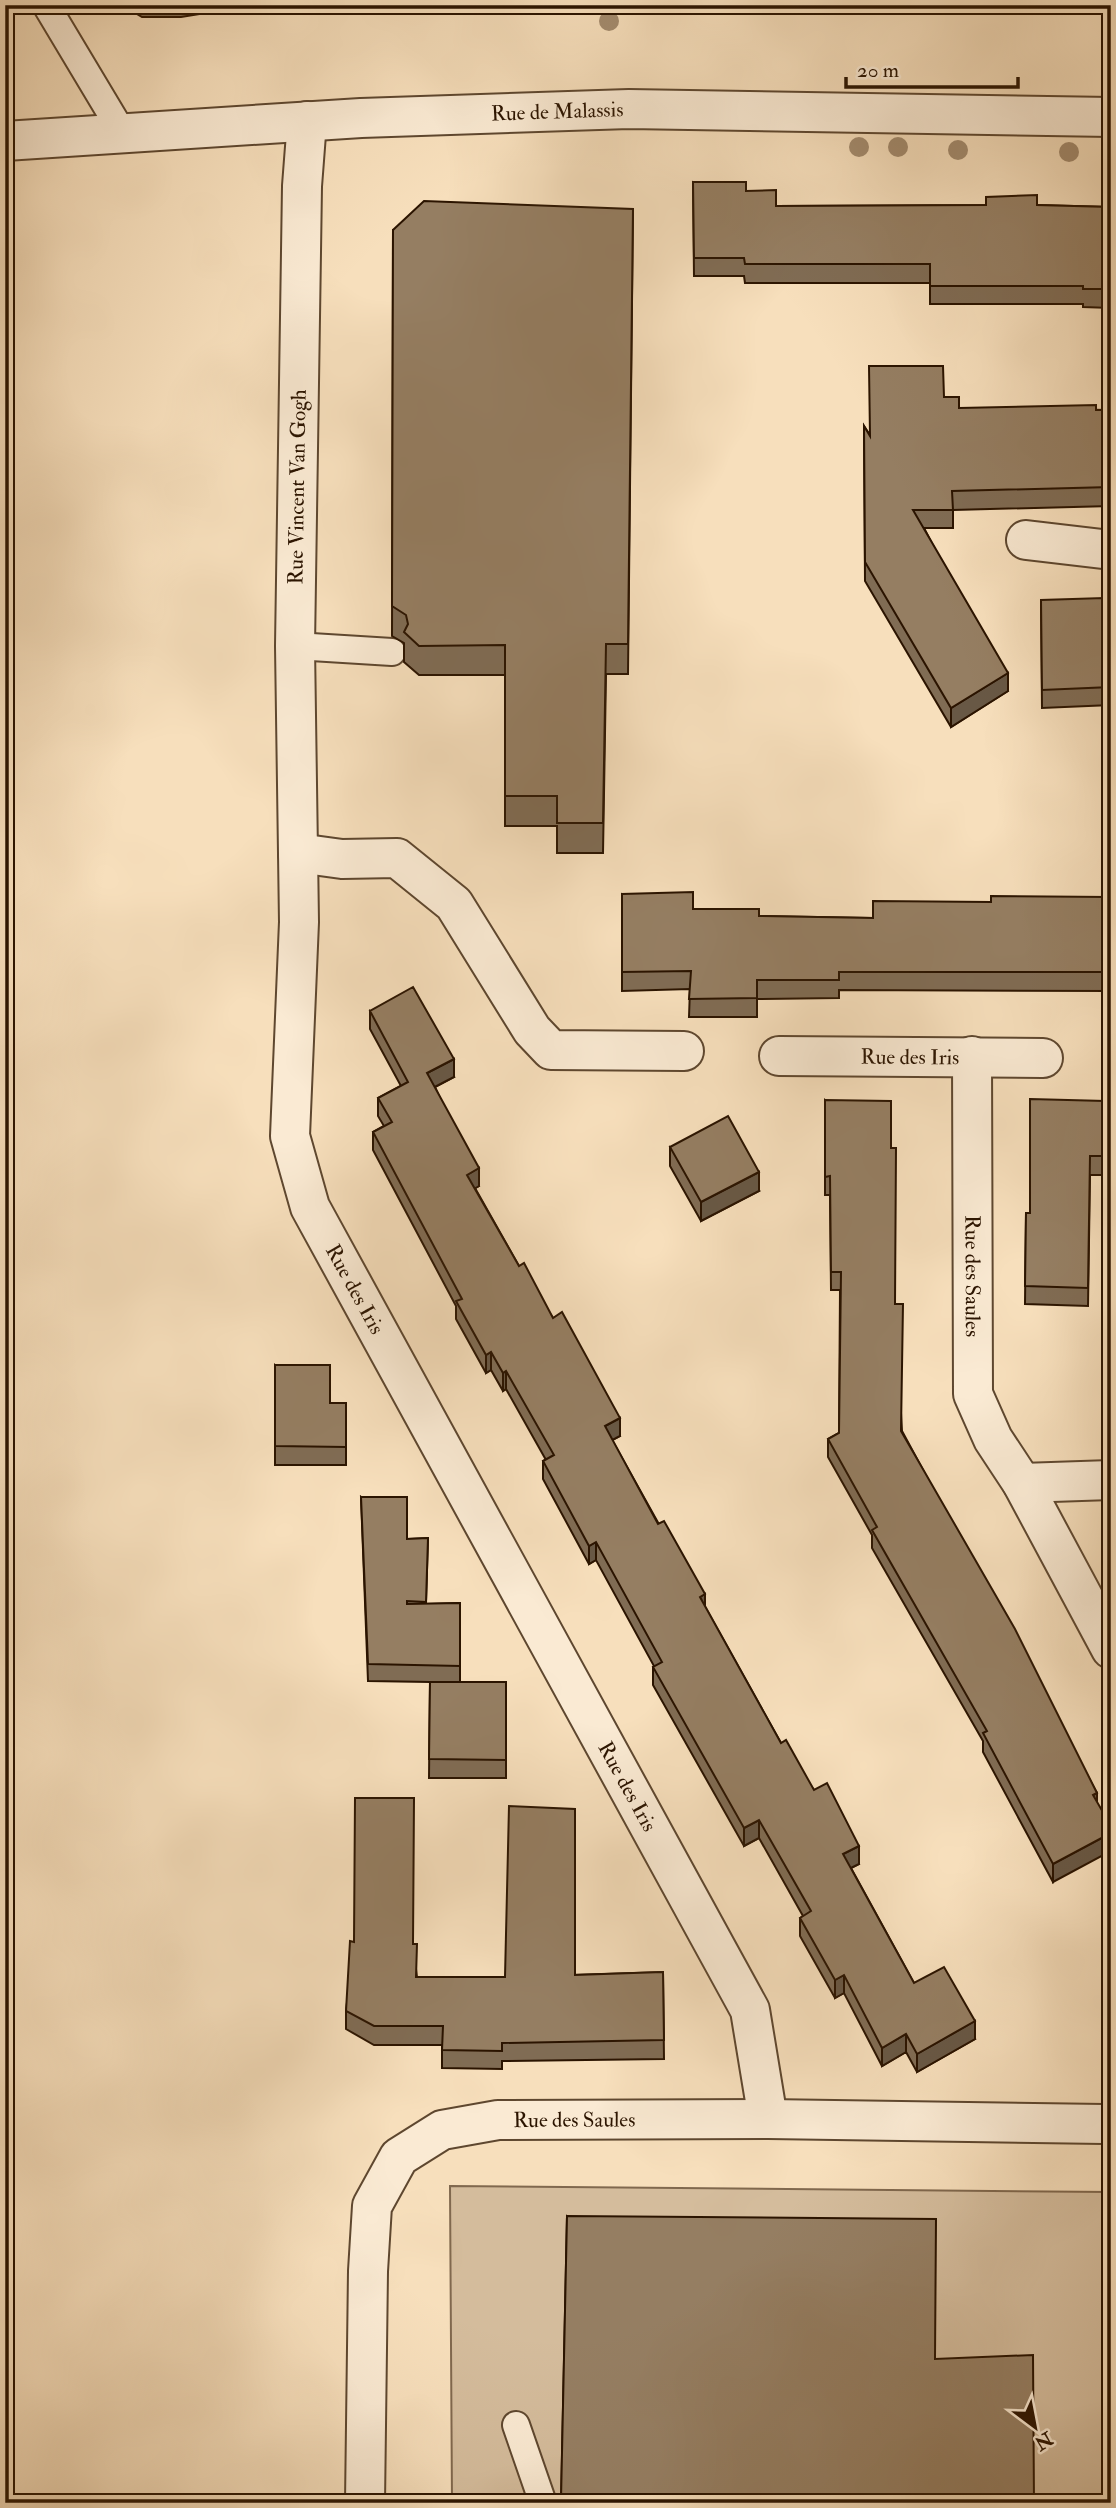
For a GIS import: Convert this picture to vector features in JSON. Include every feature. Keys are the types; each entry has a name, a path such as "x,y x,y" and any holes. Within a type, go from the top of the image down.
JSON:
{"street":[{"name":"Rue de Malassis","path":"5,141 307,121 675,108 1111,117"},
{"name":"Rue Vincent Van Gogh","path":"298,853 295,646 302,186 307,121"},
{"path":"1026,540 1111,550"},
{"path":"298,853 342,859 397,858 454,904 532,1030 551,1050 684,1051"},
{"name":"Rue des Iris","path":"298,853 299,922 290,1136 310,1207 750,2010 768,2119"},
{"name":"Rue des Iris","path":"779,1056 1043,1058"},
{"name":"Rue des Saules","path":"972,1056 973,1394 993,1439 1021,1483 1111,1650"},
{"path":"1021,1483 1111,1480"},
{"name":"Rue des Saules","path":"365,2503 372,2206 399,2157 442,2130 498,2120 768,2119 1062,2124 1111,2122"}],"lane":[{"path":"46,5 122,132"},
{"path":"295,646 392,652"},
{"path":"516,2425 543,2503"}],"shaded area":[{"path":"450,2186 1111,2192 1111,2503 452,2503"}],"building":[{"path":"693,182 746,182 746,191 776,190 776,206 986,205 986,197 1037,195 1037,205 1111,207 1111,289 1083,289 1083,286 930,286 930,264 745,264 744,258 694,258"},
{"path":"424,201 633,209 628,644 606,644 603,823 557,823 557,796 505,796 505,645 419,646 404,632 408,624 406,615 392,606 393,230"},
{"path":"869,366 943,366 944,397 959,397 959,408 1096,405 1096,410 1111,410 1111,487 952,491 953,510 913,510 1008,673 951,708 865,562 864,426 870,436"},
{"path":"1104,598 1104,606 1111,606 1111,687 1042,690 1041,600"},
{"path":"1109,887 1111,972 839,972 839,980 757,980 757,998 689,999 691,971 622,972 622,894 693,892 693,909 759,909 759,916 873,918 873,901 991,902 991,896 1109,897"},
{"path":"413,987 454,1059 427,1073 479,1168 467,1175 519,1266 524,1263 553,1318 562,1312 620,1418 605,1426 658,1524 664,1521 705,1594 700,1597 781,1743 786,1740 814,1790 827,1783 859,1846 843,1854 914,1983 944,1967 975,2021 917,2054 906,2034 882,2048 844,1975 835,1980 800,1918 811,1911 759,1820 744,1828 653,1667 662,1662 596,1542 589,1546 543,1461 554,1455 506,1371 503,1373 491,1352 486,1355 456,1301 462,1299 373,1132 392,1122 378,1098 408,1082 370,1011"},
{"path":"1030,1099 1105,1101 1104,1156 1090,1156 1088,1288 1025,1286 1026,1213 1030,1213"},
{"path":"825,1100 891,1101 891,1148 896,1148 895,1304 903,1304 901,1431 1015,1629 1097,1793 1093,1795 1111,1826 1111,1833 1053,1864 983,1733 987,1731 872,1530 877,1527 828,1439 839,1433 841,1272 831,1272 830,1176 825,1177"},
{"path":"728,1116 759,1172 701,1202 670,1147"},
{"path":"275,1365 330,1365 330,1403 346,1403 346,1447 275,1446"},
{"path":"361,1497 407,1497 407,1539 428,1538 426,1602 407,1601 407,1604 460,1603 460,1666 368,1664"},
{"path":"430,1682 506,1682 506,1760 429,1759"},
{"path":"355,1798 414,1798 413,1944 417,1944 416,1977 505,1977 509,1806 575,1809 575,1975 663,1972 664,2040 502,2043 502,2051 442,2050 443,2026 374,2026 346,2011 350,1941 354,1942"},
{"path":"567,2216 936,2219 935,2359 1033,2355 1034,2503 561,2500"}]}
